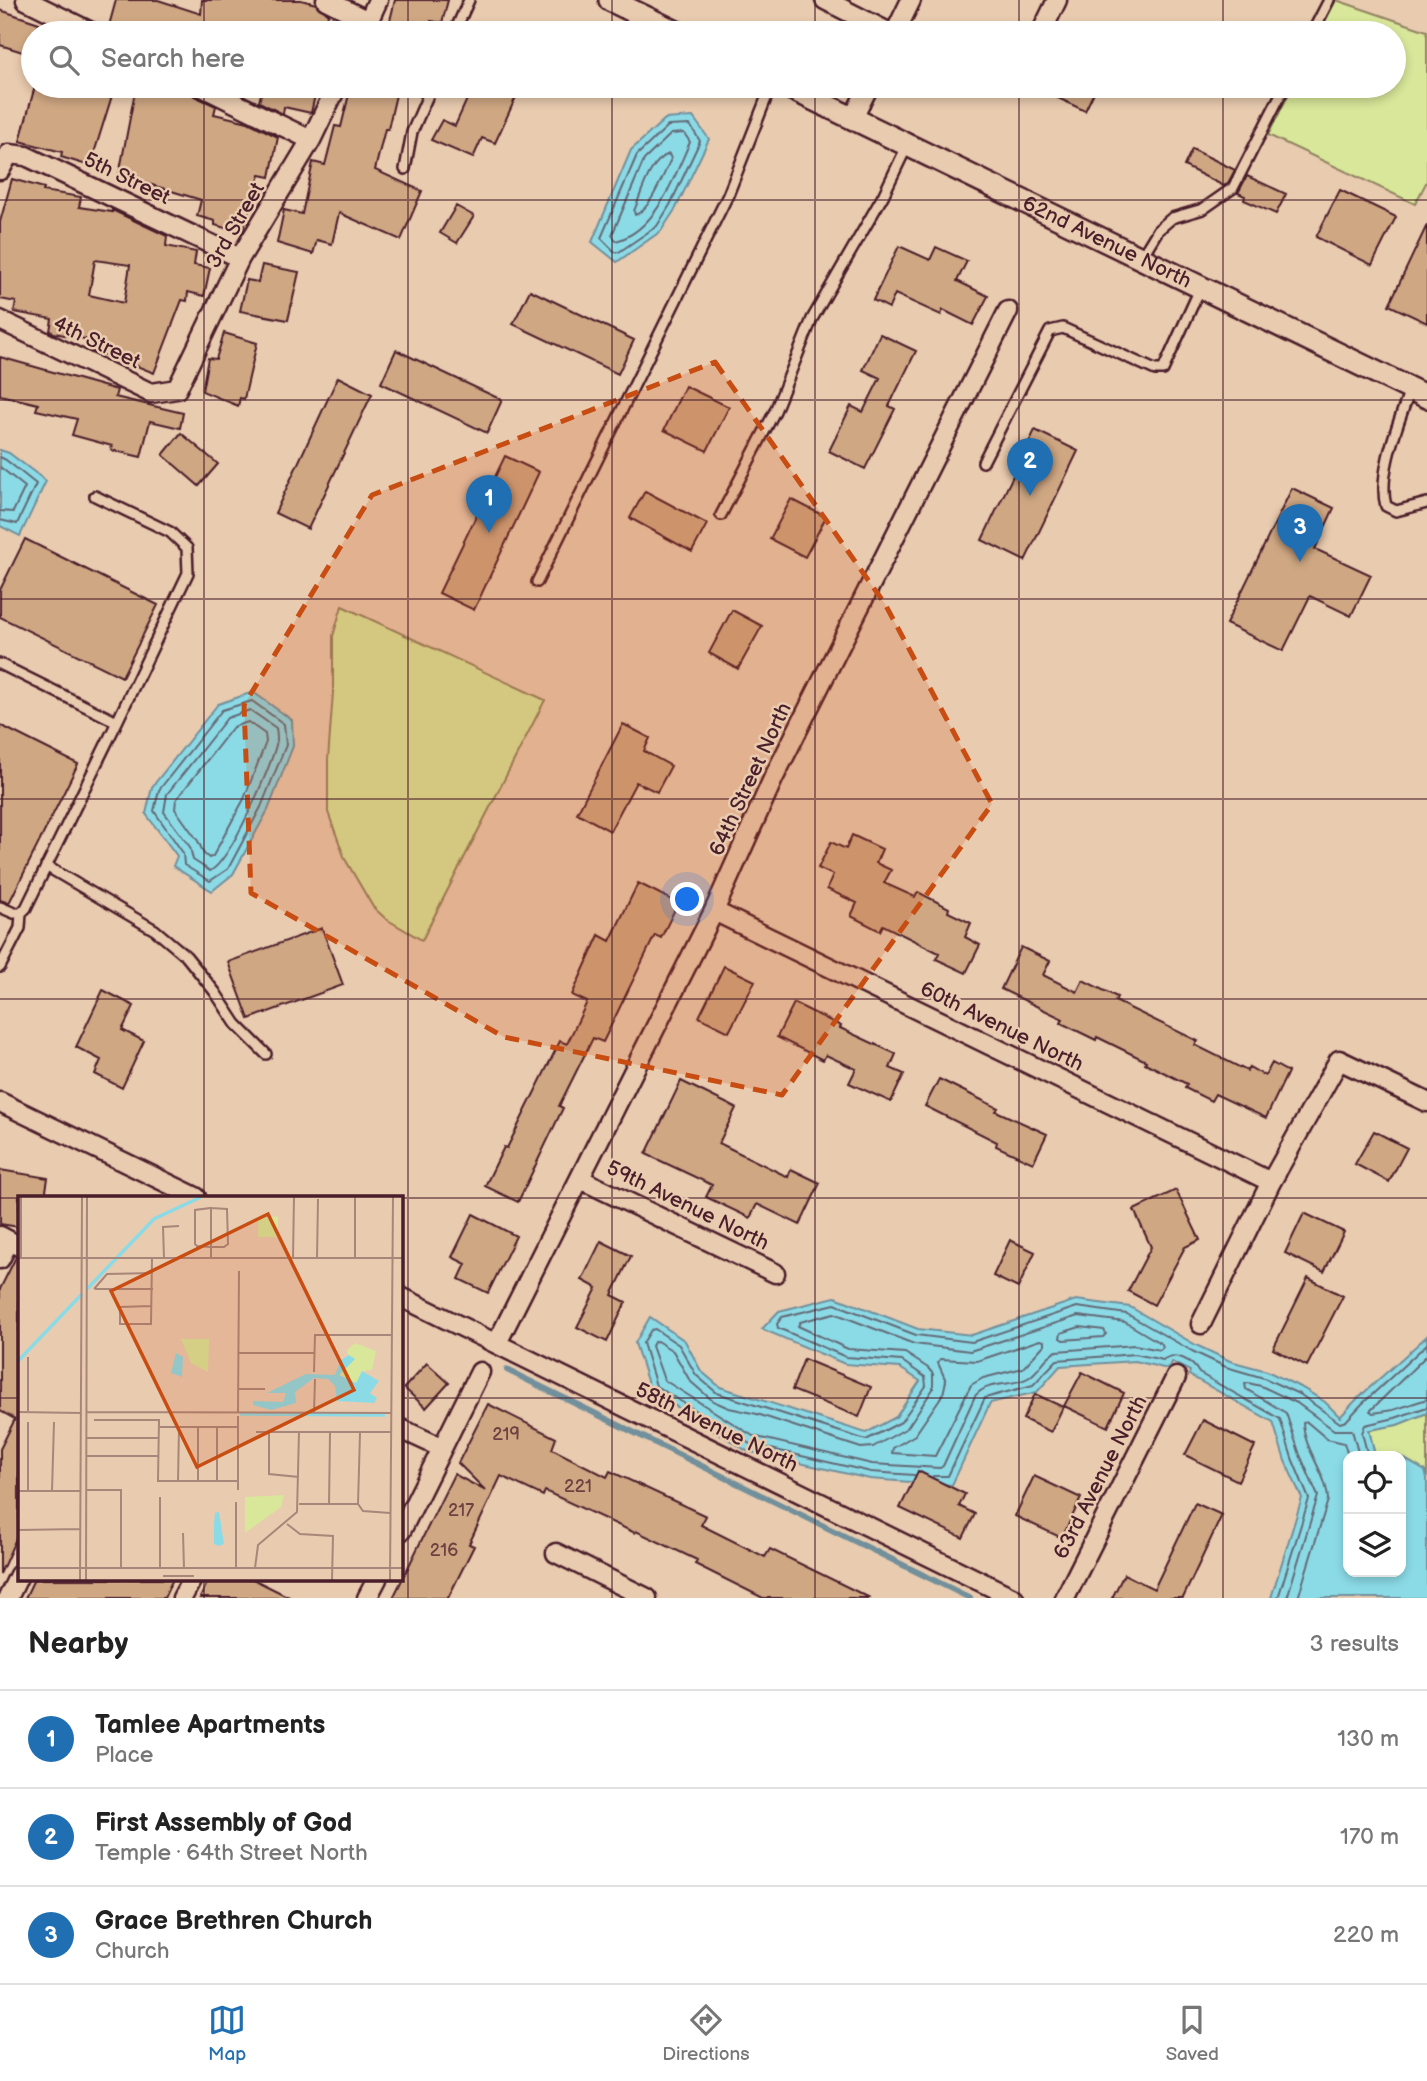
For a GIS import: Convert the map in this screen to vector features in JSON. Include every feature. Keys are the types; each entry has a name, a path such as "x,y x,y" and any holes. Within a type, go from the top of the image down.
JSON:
{"street":[{"path":"26,0 69,21"},
{"path":"326,0 356,21"},
{"path":"368,21 378,0"},
{"path":"610,0 653,21"},
{"path":"825,0 868,21"},
{"path":"899,21 911,0"},
{"path":"1047,21 1057,0"},
{"path":"225,98 311,140"},
{"name":"3rd Street","path":"177,389 240,258 311,140 331,98"},
{"name":"62nd Avenue North","path":"811,98 1418,393"},
{"path":"853,118 863,98"},
{"name":"5th Street","path":"0,170 9,153 26,156 240,258"},
{"name":"64th Street North","path":"497,1343 714,911 773,779 1008,311"},
{"name":"4th Street","path":"0,320 151,393 177,389"},
{"name":"60th Avenue North","path":"714,911 1271,1182"},
{"path":"1201,1324 1271,1182 1339,1060 1427,1102"},
{"path":"0,1102 194,1196"},
{"name":"59th Avenue North","path":"580,1179 775,1273"},
{"path":"0,1259 9,1241"},
{"name":"58th Avenue North","path":"402,1297 1014,1598"},
{"path":"402,1529 480,1372"},
{"name":"63rd Avenue North","path":"1065,1598 1176,1377"},
{"path":"402,1429 442,1448"},
{"path":"556,1553 648,1598"},
{"path":"8,1598 18,1576"},
{"path":"182,1598 191,1580"},
{"path":"367,1598 376,1580"}],"lane":[{"path":"459,21 469,0"},
{"path":"1318,21 1329,0"},
{"path":"405,169 412,132 427,98"},
{"path":"537,582 728,195 766,98"},
{"path":"1141,258 1158,230 1172,218 1203,209 1233,187 1279,98"},
{"path":"721,515 775,411 812,319 883,196 907,144"},
{"path":"983,462 1050,331 1063,328 1155,370 1163,370 1201,287"},
{"path":"1418,393 1391,447 1383,495 1386,506 1396,511 1427,503"},
{"path":"0,967 20,928 21,913 26,908 188,573 187,548 170,532 95,496"},
{"path":"0,664 117,722"},
{"path":"46,866 155,930 186,956 236,1024 266,1055"},
{"path":"0,907 13,913 21,913"}],"highlighted area":[{"path":"715,362 885,604 992,804 782,1095 504,1037 251,893 244,705 372,495"}],"green space":[{"path":"1336,0 1398,21 1325,21"},
{"path":"1406,24 1427,31 1427,181 1415,204 1268,135 1287,98 1406,98"},
{"path":"342,606 545,700 422,940 386,919 373,907 345,859 328,812 333,636"},
{"path":"1427,1413 1427,1478 1425,1471 1406,1460 1406,1451 1374,1451 1369,1430 1397,1425"}],"water":[{"path":"693,117 709,139 676,208 661,231 617,262 592,242 631,150 665,119"},
{"path":"0,450 9,453 46,481 20,536 0,526"},
{"path":"253,692 292,720 293,746 268,810 233,874 212,891 173,866 177,856 146,814 152,787 218,704"},
{"path":"835,1297 918,1329 972,1335 1076,1300 1130,1307 1196,1345 1230,1361 1267,1371 1304,1389 1325,1402 1340,1417 1427,1336 1427,1413 1397,1425 1369,1430 1374,1451 1343,1451 1343,1577 1406,1577 1406,1460 1425,1471 1427,1478 1427,1598 1271,1598 1302,1498 1285,1461 1273,1422 1189,1375 1190,1371 1172,1362 1168,1369 1135,1361 1060,1366 1037,1392 990,1403 952,1485 870,1479 747,1451 650,1390 635,1343 650,1317 685,1341 701,1371 720,1387 866,1433 896,1417 920,1381 900,1368 845,1364 762,1329 779,1311"}],"building":[{"path":"116,0 158,0 201,14 202,0 301,0 316,4 328,14 326,21 110,21"},
{"path":"395,0 448,0 443,21 390,21"},
{"path":"0,10 33,21 21,21 21,52 0,45"},
{"path":"32,98 111,98 90,166 61,157 62,152 20,141"},
{"path":"134,98 198,98 216,106 214,114 248,122 278,137 270,177 260,175 242,233 197,216 201,200 119,175"},
{"path":"260,98 314,98 311,113 284,107 283,114 259,102"},
{"path":"348,98 395,98 375,170 422,191 401,240 339,213 332,244 317,240 313,254 277,243 284,210 302,214 313,162 325,165 335,126 341,127"},
{"path":"468,98 516,98 495,143 482,138 473,158 431,140 442,120 455,126"},
{"path":"1058,98 1091,98 1085,111"},
{"path":"1192,149 1235,170 1228,183 1224,186 1184,166"},
{"path":"1247,176 1286,194 1276,214 1244,200 1245,196 1238,193"},
{"path":"12,179 44,188 43,191 81,197 79,207 112,210 167,236 166,246 196,252 194,265 210,268 204,296 188,292 187,301 182,300 154,373 112,356 92,352 88,350 90,340 54,333 50,331 52,319 14,312 16,302 0,299 0,222","holes":["95,260 130,265 124,303 89,295"]},
{"path":"1340,190 1396,217 1372,265 1316,237"},
{"path":"456,206 474,216 457,243 440,233"},
{"path":"1427,225 1427,323 1389,305"},
{"path":"899,246 930,260 936,247 967,261 957,281 988,296 973,325 943,310 941,315 895,294 889,308 873,300"},
{"path":"262,265 299,272 288,320 240,311 247,280 258,282"},
{"path":"530,290 634,340 618,374 513,324"},
{"path":"224,333 257,343 244,399 240,398 238,406 202,391 208,358 216,359"},
{"path":"880,334 916,351 889,406 895,409 865,469 829,451 851,406 863,412 880,378 863,370"},
{"path":"396,350 502,400 487,433 381,383"},
{"path":"0,357 117,390 115,397 183,413 180,428 150,421 141,457 111,450 112,446 72,435 77,419 36,410 38,404 0,395"},
{"path":"338,377 372,394 308,529 275,513"},
{"path":"685,386 729,407 707,451 664,430"},
{"path":"1035,430 1078,451 1025,561 982,540"},
{"path":"181,433 218,464 199,486 163,455"},
{"path":"505,456 539,472 474,610 439,593"},
{"path":"1292,488 1334,508 1315,549 1371,575 1351,616 1310,596 1283,651 1226,624"},
{"path":"645,491 707,524 692,552 630,518"},
{"path":"791,499 826,517 805,557 770,539"},
{"path":"25,539 158,605 122,677 0,617 0,590"},
{"path":"732,610 762,626 738,669 709,653"},
{"path":"623,724 650,738 644,751 671,766 657,792 636,782 610,831 577,813"},
{"path":"0,725 78,764 9,903 0,900"},
{"path":"852,835 882,849 876,863 891,870 884,883 915,897 918,892 949,908 948,912 971,923 965,937 980,945 966,973 936,959 939,953 883,925 880,931 851,916 857,903 827,889 833,875 818,868 831,842 846,849"},
{"path":"638,883 678,903 661,938 655,935 603,1042 593,1038 559,1106 563,1108 518,1202 485,1186 560,1041 567,1044 587,1002 572,995 599,935 610,941"},
{"path":"322,928 343,985 249,1019 228,962"},
{"path":"1021,947 1050,961 1043,975 1077,992 1083,980 1117,997 1115,1001 1198,1041 1195,1045 1247,1071 1249,1067 1265,1076 1272,1063 1288,1072 1266,1118 1215,1094 1211,1101 1185,1088 1187,1084 1145,1063 1146,1061 1061,1023 1063,1019 1001,989"},
{"path":"724,966 755,981 729,1032 699,1017"},
{"path":"103,990 134,1006 122,1030 144,1041 122,1088 95,1074 101,1060 76,1047"},
{"path":"794,1003 896,1054 890,1068 904,1074 891,1102 849,1083 856,1069 826,1055 823,1060 777,1037"},
{"path":"939,1079 998,1108 996,1111 1047,1134 1033,1163 996,1146 997,1142 925,1106"},
{"path":"681,1081 736,1108 719,1143 788,1177 791,1169 820,1183 800,1225 757,1204 750,1218 706,1197 712,1185 646,1154"},
{"path":"1374,1131 1407,1148 1389,1182 1355,1164"},
{"path":"0,1170 48,1178 45,1196 18,1196 18,1227 0,1224"},
{"path":"1176,1190 1200,1240 1185,1247 1154,1305 1128,1291 1151,1247 1134,1210"},
{"path":"1304,1213 1344,1232 1324,1272 1285,1253"},
{"path":"473,1214 516,1236 488,1293 459,1279 466,1264 452,1257"},
{"path":"1010,1240 1035,1252 1018,1288 993,1276"},
{"path":"601,1241 631,1256 612,1295 626,1302 607,1342 577,1327 597,1288 582,1280"},
{"path":"18,1257 18,1534 0,1574 0,1449 15,1419 0,1411 0,1289"},
{"path":"1308,1278 1343,1296 1307,1366 1273,1349"},
{"path":"804,1359 871,1387 859,1417 792,1390"},
{"path":"427,1363 449,1383 426,1408 404,1388"},
{"path":"1082,1372 1124,1393 1108,1427 1064,1406"},
{"path":"1035,1394 1063,1407 1051,1432 1023,1419"},
{"path":"488,1404 556,1438 552,1449 607,1477 610,1471 706,1516 701,1525 765,1557 770,1549 870,1598 763,1598 695,1564 697,1560 636,1531 635,1533 545,1491 543,1496 501,1476 469,1544 474,1546 448,1598 393,1598 454,1474 486,1491 458,1463"},
{"path":"1203,1420 1255,1446 1238,1481 1185,1455"},
{"path":"918,1471 965,1494 959,1506 975,1514 963,1538 900,1508"},
{"path":"1034,1476 1081,1498 1062,1538 1015,1516"},
{"path":"1195,1503 1222,1515 1183,1598 1112,1598 1124,1574 1154,1589"},
{"path":"34,1580 173,1580 164,1598 25,1598"},
{"path":"209,1580 255,1580 291,1598 200,1598"}],"waterway":[{"path":"507,1370 970,1598"}],"place":[{"name":"First Assembly of God","path":"1030,496"},
{"name":"Tamlee Apartments","path":"489,533"},
{"name":"Grace Brethren Church","path":"1300,562"}]}
